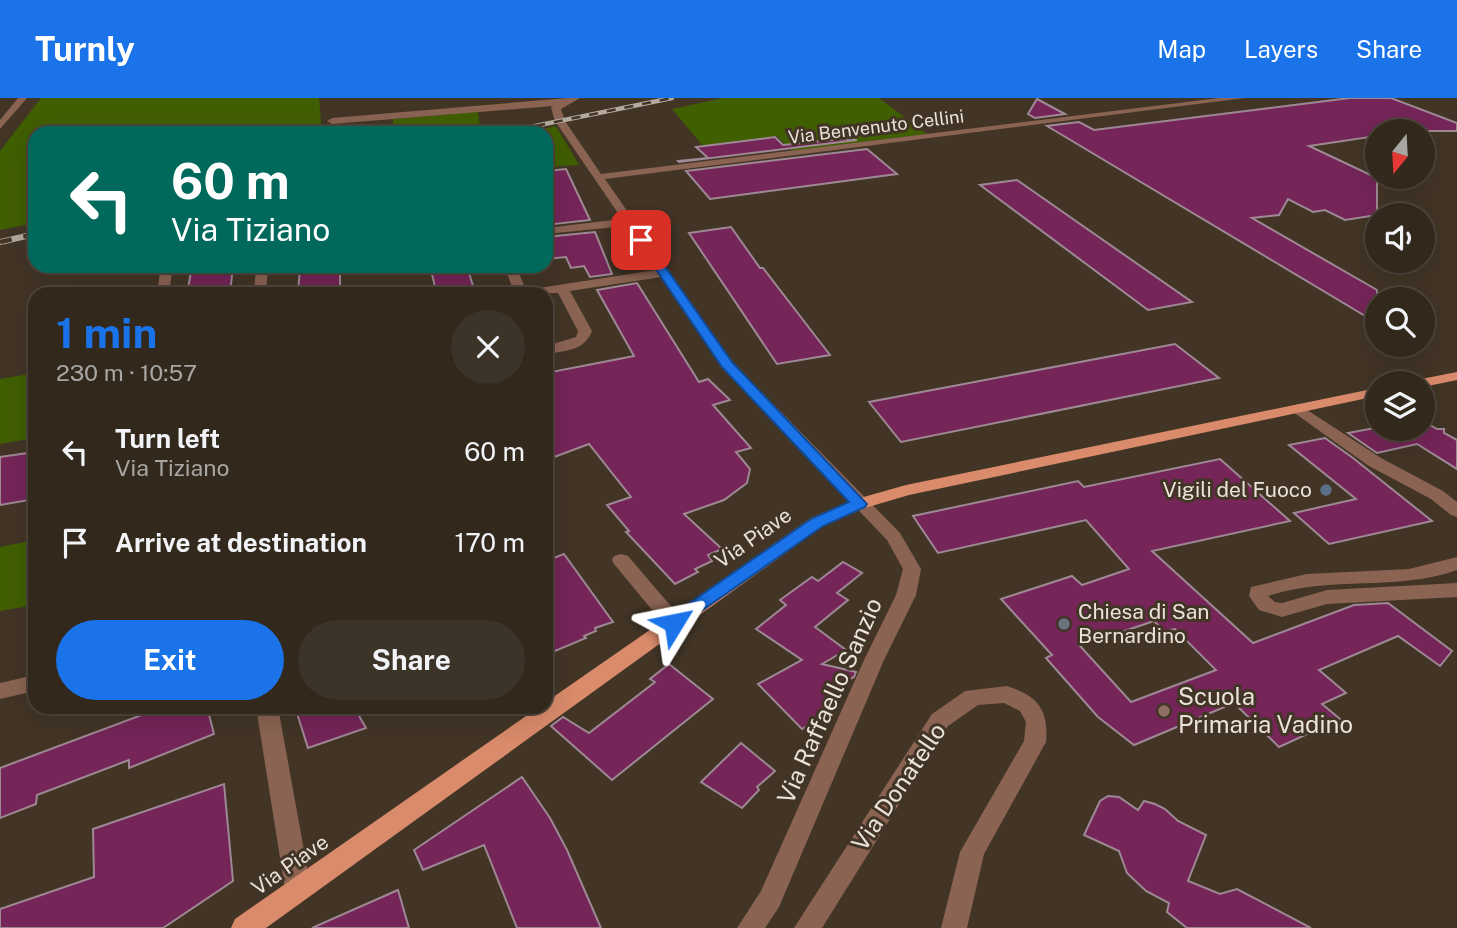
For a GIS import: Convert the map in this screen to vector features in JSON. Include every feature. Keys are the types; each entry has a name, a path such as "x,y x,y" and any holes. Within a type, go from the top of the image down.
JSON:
{"main road":[{"path":"1435,380 1457,376"},
{"name":"Via Piave","path":"553,709 817,522 859,504 906,490 1365,395"},
{"name":"Via Piave","path":"244,928 545,714"}],"street":[{"path":"0,126 23,98"},
{"name":"Via Benvenuto Cellini","path":"599,177 1241,98"},
{"path":"332,121 570,100"},
{"name":"Via Raffaello Sanzio","path":"570,100 556,108 560,121 727,365 859,504 894,537 912,569 906,596 874,660 770,898 750,928"},
{"path":"553,230 629,222"},
{"path":"553,289 664,272"},
{"path":"553,349 583,339 585,331 562,288"},
{"path":"1298,409 1376,462 1437,495 1457,511"},
{"path":"621,560 674,623"},
{"path":"1457,563 1440,571 1419,575 1329,577 1269,587 1258,592 1259,600 1277,610 1290,609 1319,598 1346,594 1429,594 1457,590"},
{"path":"0,691 28,685"},
{"name":"Via Donatello","path":"807,928 940,720 973,698 1007,694 1028,705 1037,722 1035,742 972,852 954,928"},
{"path":"268,714 298,889"}],"green space":[{"path":"41,98 319,98 321,126 28,126 28,224 0,230 0,151"},
{"path":"723,98 879,98 927,134 792,151 777,136 703,146 672,109"},
{"path":"478,112 480,126 393,126 393,119"},
{"path":"556,126 579,165 553,167 553,127"},
{"path":"28,374 28,439 0,444 0,379"},
{"path":"28,541 28,606 0,611 0,547"}],"building":[{"path":"1350,98 1391,98 1457,123 1457,131 1435,131 1435,119 1365,119 1365,138 1309,146 1365,172 1365,189 1377,189 1377,203 1365,203 1365,217 1345,220 1325,210 1313,212 1288,199 1279,215 1252,218 1372,287 1365,287 1365,316 1047,126 1079,122 1094,130"},
{"path":"1037,99 1065,114 1035,118 1028,114"},
{"path":"775,137 783,145 857,140 679,162 678,161 708,158 696,147"},
{"path":"867,149 897,174 710,199 686,171"},
{"path":"566,169 590,220 553,224 553,170"},
{"path":"1017,180 1192,302 1148,310 980,185"},
{"path":"731,227 760,268 763,268 830,355 777,364 689,233"},
{"path":"595,232 612,274 590,277 584,266 571,268 566,257 553,258 553,236"},
{"path":"191,273 232,273 231,287 188,287"},
{"path":"300,273 340,273 340,287 298,287"},
{"path":"432,273 469,273 473,286 466,287 435,287"},
{"path":"637,283 699,382 708,379 730,400 713,405 751,448 736,452 750,469 747,483 724,500 684,514 722,549 708,555 712,561 695,569 698,572 675,584 626,532 629,531 607,505 631,497 589,444 553,457 553,372 634,356 597,290"},
{"path":"1175,344 1219,378 901,442 869,402"},
{"path":"1435,428 1444,429 1444,433 1457,440 1457,469 1417,444 1377,453 1348,433 1365,430 1365,441 1435,441"},
{"path":"1325,438 1432,521 1329,544 1294,513 1356,499 1289,445"},
{"path":"28,453 28,500 0,505 0,457"},
{"path":"1220,459 1290,521 1152,551 1253,643 1354,605 1388,603 1452,651 1440,666 1398,636 1319,670 1346,693 1322,704 1340,719 1279,747 1234,703 1134,745 1098,717 1046,658 1052,655 1001,599 1072,576 1082,585 1129,569 1086,520 938,553 913,516 1078,481 1084,487","holes":["1154,621 1164,631 1175,629 1216,670 1131,702 1080,646"]},
{"path":"564,554 613,622 595,628 596,631 584,636 586,638 555,651 553,648 553,558"},
{"path":"843,562 862,573 837,593 848,600 815,627 846,650 822,664 856,672 854,677 825,692 835,700 829,712 802,729 758,684 802,660 756,629 786,605 780,600 812,577 818,581"},
{"path":"669,664 713,699 612,780 551,726 563,717 589,733 655,682 650,679"},
{"path":"144,714 209,714 214,734 129,768 129,760 37,795 36,804 0,818 0,768"},
{"path":"297,714 358,714 366,728 308,748"},
{"path":"741,743 775,771 757,787 759,790 742,808 701,782"},
{"path":"522,777 550,818 567,850 601,928 517,928 484,845 423,870 414,850"},
{"path":"224,784 233,881 163,928 0,928 0,909 94,877 93,829"},
{"path":"1108,796 1119,797 1138,810 1144,801 1155,804 1178,821 1206,835 1188,881 1220,894 1237,889 1311,928 1187,928 1167,912 1169,903 1146,891 1127,873 1119,851 1084,835 1100,801"},
{"path":"398,890 409,928 312,928"}],"railway":[{"path":"535,126 672,98"},
{"path":"0,242 28,236"}],"place":[{"name":"Vigili del Fuoco","path":"1326,490"},
{"name":"Chiesa di San Bernardino","path":"1064,624"},
{"name":"Scuola Primaria Vadino","path":"1164,711"}],"route":[{"path":"641,240 727,365 859,504 817,522 674,623"}]}
